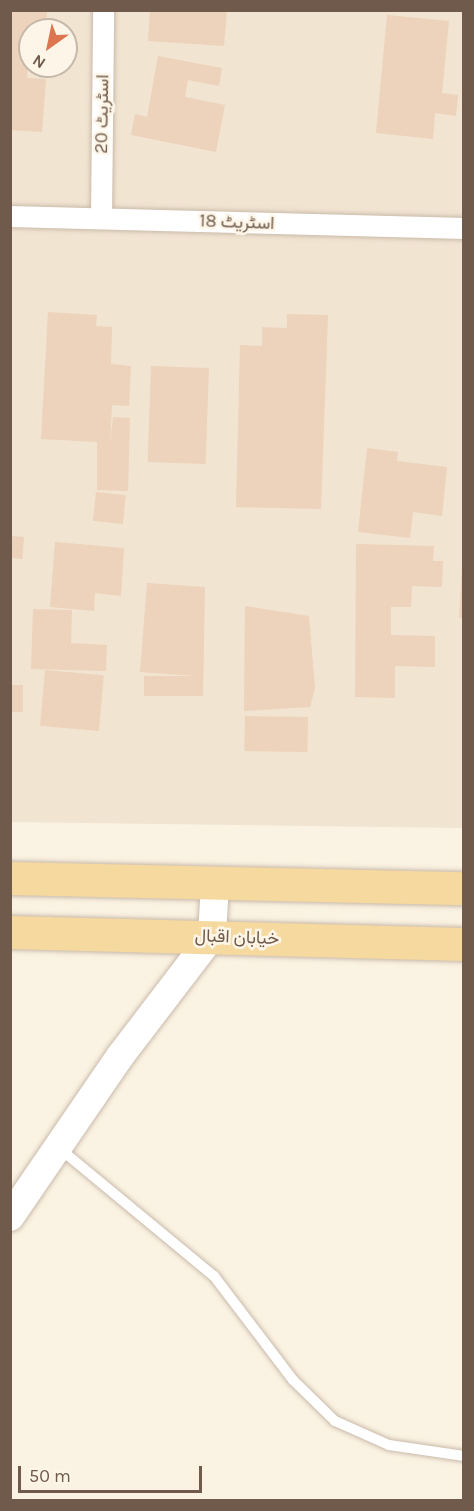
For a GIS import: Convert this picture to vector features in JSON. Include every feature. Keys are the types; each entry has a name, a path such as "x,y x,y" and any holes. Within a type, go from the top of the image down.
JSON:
{"main road":[{"path":"10,878 464,888"},
{"name":"خیابان اقبال","path":"10,932 464,944"}],"street":[{"name":"اسٹریٹ 20","path":"101,218 103,10"},
{"name":"اسٹریٹ 18","path":"10,216 464,228"},
{"path":"10,1217 58,1147 212,936 215,882"}],"lane":[{"path":"58,1147 214,1276 293,1380 335,1421 389,1445 464,1456"}],"shaded area":[{"path":"11,11 463,11 463,828 11,822"}],"building":[{"path":"10,10 47,10 47,18 18,18 18,78 46,79 42,132 10,130"},
{"path":"150,10 227,10 224,46 148,41"},
{"path":"387,15 449,21 442,93 458,95 456,116 435,113 433,139 376,133"},
{"path":"158,56 222,68 219,86 188,80 185,97 225,105 216,152 131,135 135,114 147,117"},
{"path":"48,312 97,315 96,326 112,327 111,364 131,366 129,406 112,405 110,444 113,417 130,418 128,491 97,490 97,442 41,439"},
{"path":"287,314 328,315 321,509 236,507 240,345 262,346 262,327 287,328"},
{"path":"151,366 209,368 206,464 148,462"},
{"path":"367,448 398,452 397,461 447,467 442,516 413,512 410,538 358,532"},
{"path":"96,492 126,495 123,524 93,521"},
{"path":"10,536 24,537 22,559 10,558"},
{"path":"55,542 124,548 121,596 95,593 94,611 50,607"},
{"path":"356,544 434,546 433,561 443,561 442,587 412,586 411,607 391,607 391,635 435,636 435,667 395,666 395,698 355,697"},
{"path":"462,568 464,568 464,618 459,618"},
{"path":"147,583 205,587 203,696 144,696 144,676 196,676 140,672"},
{"path":"245,606 309,616 315,688 310,707 244,711"},
{"path":"33,609 72,610 71,643 107,645 106,671 31,669"},
{"path":"45,670 104,675 99,731 40,726"},
{"path":"10,685 23,685 23,712 10,712"},
{"path":"245,716 308,717 307,752 244,751"}]}
